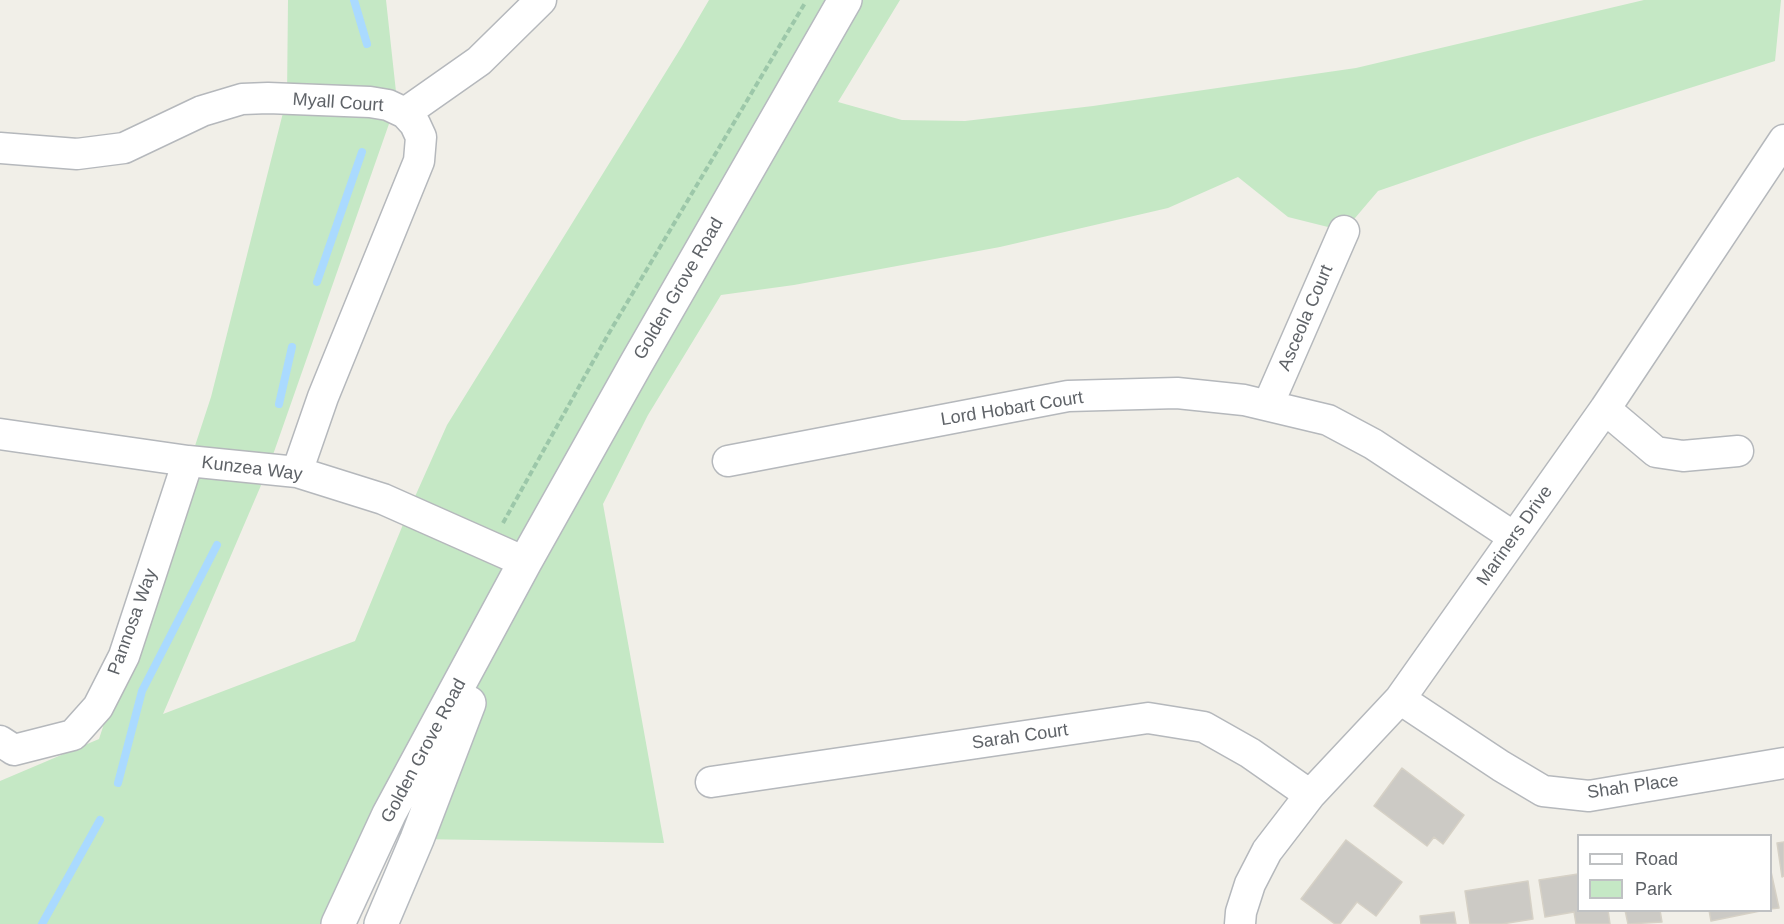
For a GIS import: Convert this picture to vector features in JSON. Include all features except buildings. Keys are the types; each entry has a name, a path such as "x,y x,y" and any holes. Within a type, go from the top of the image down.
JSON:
{"main road":[{"name":"Golden Grove Road","path":"338,924 389,814 520,572 636,364 845,0"},
{"name":"Golden Grove Road","path":"381,924 417,838 520,572"}],"street":[{"path":"405,113 479,61 541,0"},
{"name":"Myall Court","path":"0,148 77,154 124,148 202,111 242,99 370,102 388,105 405,113 415,124 421,137 419,161 323,397 297,472"},
{"name":"Mariners Drive","path":"1240,924 1241,912 1250,884 1267,851 1310,795 1400,699 1605,409 1784,140"},
{"name":"Asceola Court","path":"1268,405 1344,231"},
{"name":"Lord Hobart Court","path":"728,461 1068,396 1177,393 1244,400 1328,420 1373,444 1514,537"},
{"path":"1605,409 1656,452 1683,456 1738,451"},
{"name":"Kunzea Way","path":"0,434 188,461 297,472 383,499 490,546 520,572"},
{"name":"Pannosa Way","path":"0,741 14,750 73,735 98,707 124,656 188,461"},
{"name":"Shah Place","path":"1400,699 1543,791 1589,796 1784,763"},
{"name":"Sarah Court","path":"711,782 1148,718 1204,727 1250,753 1310,795"}],"path":[{"path":"490,546 609,333 807,0"}],"green space":[{"path":"288,0 386,0 397,101 268,469 163,714 355,641 447,425 709,0 900,0 838,102 902,120 965,121 1093,106 1356,68 1644,0 1781,0 1775,61 1532,138 1378,191 1344,231 1288,217 1238,177 1168,208 1000,247 794,285 721,295 648,415 603,504 664,843 417,839 512,592 354,924 0,924 0,781 99,739 211,397 287,97"}],"waterway":[{"path":"354,0 367,44"},
{"path":"317,282 362,152"},
{"path":"279,404 292,347"},
{"path":"118,783 142,691 217,545"},
{"path":"42,924 100,820"}]}
